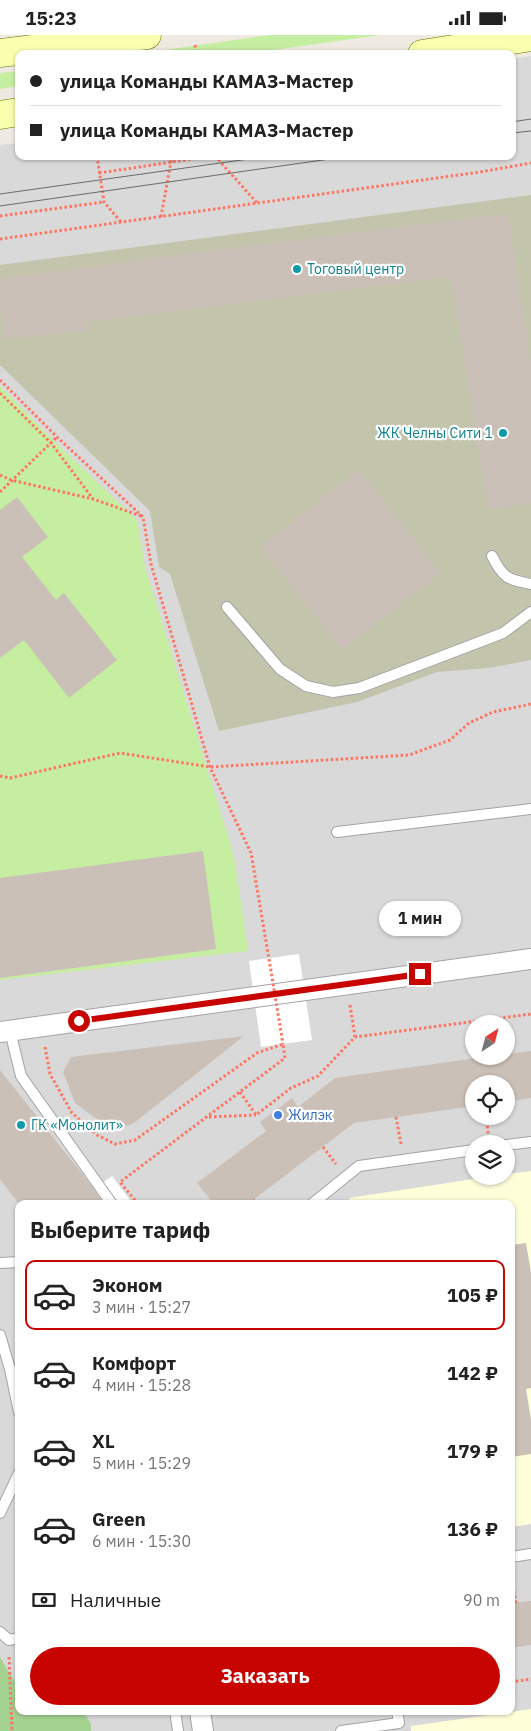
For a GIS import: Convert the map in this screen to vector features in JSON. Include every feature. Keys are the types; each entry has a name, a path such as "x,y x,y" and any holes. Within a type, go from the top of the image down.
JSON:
{"main road":[{"path":"27,50 147,35"},
{"path":"448,50 531,37"},
{"path":"0,53 15,51"},
{"path":"0,115 15,113"}],"street":[{"path":"35,35 64,46"},
{"path":"5,1032 531,959"},
{"path":"201,1715 203,1731"}],"lane":[{"path":"492,556 499,570 512,581 531,584"},
{"path":"226,607 280,669 306,686 333,692 359,688 503,633 531,612"},
{"path":"337,832 531,809"},
{"path":"5,1032 21,1076 109,1200"},
{"path":"515,1144 531,1142"},
{"path":"317,1200 359,1166 465,1151"},
{"path":"0,1263 15,1261"},
{"path":"0,1335 15,1393"},
{"path":"0,1513 15,1481"},
{"path":"515,1556 531,1554"},
{"path":"0,1632 14,1639"},
{"path":"176,1715 178,1731"},
{"path":"341,1731 399,1723 398,1715"}],"path":[{"path":"196,45 197,50"},
{"path":"97,160 104,202 121,222"},
{"path":"99,173 185,160"},
{"path":"218,160 257,203"},
{"path":"161,217 170,162"},
{"path":"0,239 531,163"},
{"path":"0,216 104,202"},
{"path":"0,379 57,437 143,517 151,564 210,767 251,853 283,1044 285,1059 120,1182 135,1200"},
{"path":"0,393 51,443 93,499"},
{"path":"0,492 57,437"},
{"path":"0,475 11,480 93,499 143,517"},
{"path":"0,776 10,778 120,753 210,767 409,755 450,740 470,723 493,712 531,704"},
{"path":"346,984 355,1037"},
{"path":"209,1117 256,1115 291,1088 318,1077 355,1037 531,1014"},
{"path":"42,1027 50,1074 72,1113 97,1135 115,1144 135,1140 257,1053 283,1044"},
{"path":"240,1092 256,1115"},
{"path":"396,1117 403,1159"},
{"path":"515,1597 516,1603"},
{"path":"12,1731 14,1639"},
{"path":"515,1681 531,1679"}],"shaded area":[{"path":"531,56 531,1731 0,1731 0,145 15,143 15,160 516,160 516,58"},
{"name":"ЖК Челны Сити 1","path":"531,195 531,660 489,668 437,672 357,702 219,731 170,574 159,567 150,511 0,365 0,265"},
{"path":"531,1171 531,1524 515,1526 515,1200 349,1200 349,1198 465,1180 465,1185 515,1185 515,1173"},
{"path":"531,1709 531,1731 411,1731 411,1726 489,1715 515,1715 515,1711"}],"green space":[{"path":"270,35 380,35 274,50 164,50"},
{"path":"15,71 15,87 0,89 0,73"},
{"path":"0,386 58,445 137,520 145,567 234,856 248,951 0,980"},
{"path":"0,1657 15,1682 15,1715 85,1715 91,1724 91,1731 0,1731"}],"pier":[{"path":"299,954 312,1040 261,1047 249,961"},
{"path":"112,1176 130,1200 101,1200 94,1189"}],"building":[{"path":"508,214 531,363 531,503 488,510 451,277 86,322 88,330 4,339 0,305 0,278"},
{"path":"359,469 440,573 342,650 260,547"},
{"path":"17,497 48,537 22,557 56,600 64,593 117,660 69,698 24,640 0,658 0,510"},
{"path":"203,851 216,949 0,978 0,878"},
{"path":"244,1036 134,1123 120,1128 106,1126 75,1103 63,1072 71,1057"},
{"path":"531,1051 531,1098 515,1101 515,1075 465,1075 465,1107 354,1123 253,1200 211,1200 197,1183 266,1131 260,1122 292,1098 298,1107 335,1078 465,1060 465,1065 515,1065 515,1053"},
{"name":"ГК «Монолит»","path":"0,1070 101,1200 16,1200 0,1179"},
{"path":"526,1243 531,1273 531,1388 526,1389 531,1420 531,1454 515,1456 515,1244"},
{"path":"531,1601 531,1645 515,1647 515,1603"}],"tram line":[{"path":"516,121 531,119"},
{"path":"516,133 531,131"},
{"path":"0,194 242,160"},
{"path":"0,206 323,160"}],"place":[{"name":"Тоговый центр","path":"297,269"},
{"name":"ЖК Челны Сити 1","path":"503,433"},
{"name":"Жилэк","path":"278,1115"},
{"name":"ГК «Монолит»","path":"21,1125"}],"route":[{"path":"79,1021 420,974"}]}
